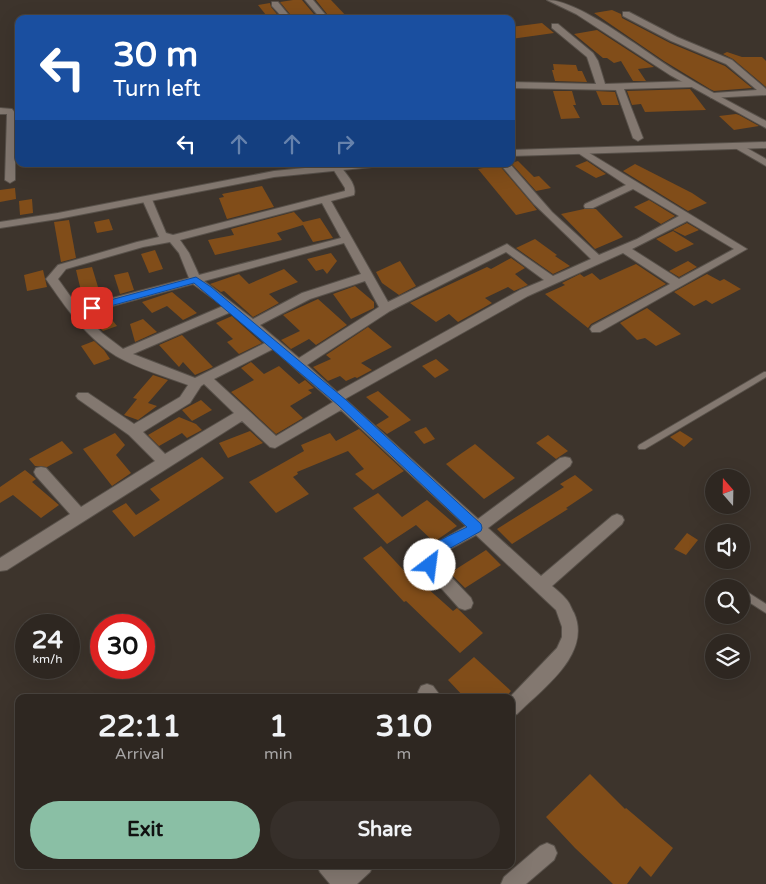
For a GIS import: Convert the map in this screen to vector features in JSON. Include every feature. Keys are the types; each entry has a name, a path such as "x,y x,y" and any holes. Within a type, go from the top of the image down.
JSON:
{"street":[{"path":"309,0 322,15"},
{"path":"551,0 579,12 692,84 766,125"},
{"path":"275,4 285,15"},
{"path":"626,14 674,39 730,62 765,92"},
{"path":"555,26 590,55 594,61 601,86"},
{"path":"515,85 619,87 692,84"},
{"path":"619,87 638,138"},
{"path":"714,96 765,92"},
{"path":"0,111 9,111 11,113 10,180"},
{"path":"515,153 766,145"},
{"path":"738,146 766,163"},
{"path":"581,152 742,249 596,329"},
{"path":"0,167 11,165"},
{"path":"0,225 274,174 343,167"},
{"path":"507,167 567,233 598,259"},
{"path":"338,168 350,188 350,193 173,238 141,244 62,267 52,279 75,312 99,338 132,360 201,380 244,414 275,443 339,400 431,343 552,280 686,217"},
{"path":"589,206 633,185"},
{"path":"147,199 162,235 173,238 184,253 196,280 232,308 339,400 476,528 542,585 562,605 569,619 571,634 567,651 515,704"},
{"path":"325,200 386,308"},
{"path":"75,312 348,239"},
{"path":"298,365 386,308 507,248 552,280"},
{"path":"622,248 679,284"},
{"path":"251,324 306,296 368,276"},
{"path":"123,354 232,308"},
{"path":"134,431 185,400 201,380 273,344"},
{"path":"83,396 134,431 164,462"},
{"path":"2,565 164,462 244,414"},
{"path":"465,603 426,559 434,551 476,528 565,462"},
{"path":"41,472 80,516"},
{"path":"542,585 617,520"},
{"path":"511,884 547,854"},
{"path":"330,869 343,884 358,869"}],"lane":[{"path":"642,447 684,420 725,399 766,374"},
{"path":"750,598 766,609"}],"building":[{"path":"302,0 315,15 291,15 280,2"},
{"path":"316,0 331,0 345,15 328,15"},
{"path":"270,3 278,15 266,15 258,5"},
{"path":"612,10 621,14 622,18 670,43 725,66 752,88 714,91 710,89 664,61 594,13"},
{"path":"542,23 554,33 515,38 515,26"},
{"path":"597,30 654,67 638,69 646,81 633,81 621,61 614,63 607,58 603,58 574,34"},
{"path":"727,52 742,57 762,57 766,61 766,87 733,59 723,54"},
{"path":"553,64 576,65 578,71 582,71 587,82 555,81 552,70 554,70"},
{"path":"690,89 706,110 645,112 641,104 632,105 627,91"},
{"path":"553,91 572,91 576,105 573,105 580,118 561,119"},
{"path":"596,91 615,92 619,105 602,105"},
{"path":"736,114 759,126 734,130 719,116"},
{"path":"518,161 534,177 539,176 551,188 536,191 515,167 515,162"},
{"path":"587,161 606,174 596,178 575,166"},
{"path":"635,164 692,193 707,203 688,211 623,171"},
{"path":"501,167 537,210 516,215 478,169"},
{"path":"262,186 274,207 227,219 219,198 224,197 222,194"},
{"path":"15,188 16,199 0,202 0,190"},
{"path":"32,199 33,213 20,215 19,201"},
{"path":"649,200 675,216 661,224 634,207"},
{"path":"584,209 596,209 623,237 595,249 561,214"},
{"path":"294,212 303,222 320,218 333,238 313,242 303,225 277,233 282,240 215,255 208,240 234,235 231,229"},
{"path":"109,219 113,230 97,233 94,222"},
{"path":"69,220 76,258 61,262 54,222"},
{"path":"687,223 699,230 685,236 673,230"},
{"path":"673,231 694,244 676,252 656,239"},
{"path":"535,239 570,266 553,274 516,248"},
{"path":"155,250 163,269 149,273 141,254"},
{"path":"331,253 337,261 327,274 323,269 316,271 307,259"},
{"path":"511,258 525,268 515,274 528,285 514,291 508,287 485,298 492,303 458,322 449,314 436,322 410,303 487,267 491,269"},
{"path":"400,261 416,286 399,295 382,283 376,272"},
{"path":"688,261 697,267 679,277 669,271"},
{"path":"636,264 666,284 591,324 588,328 545,294 565,285 562,283 580,274 584,277 592,273 600,280"},
{"path":"92,267 98,287 94,288 98,299 86,303 76,270"},
{"path":"284,269 298,282 269,294 279,303 253,317 224,291 221,292 210,284 239,274 249,284"},
{"path":"43,270 47,287 27,291 24,275"},
{"path":"128,272 134,290 120,294 114,275"},
{"path":"707,274 720,281 724,279 741,289 712,304 706,300 694,306 674,292"},
{"path":"355,286 374,302 374,308 351,319 333,294"},
{"path":"172,292 197,313 183,320 167,306 152,313 142,302"},
{"path":"318,299 347,325 316,345 309,339 291,349 281,340 300,331 283,315"},
{"path":"647,308 681,334 656,346 645,338 637,340 620,323"},
{"path":"104,310 117,326 103,331 87,316"},
{"path":"232,316 262,343 239,354 227,342 233,339 216,323"},
{"path":"143,319 157,332 135,342 130,324"},
{"path":"368,327 392,347 361,363 372,370 357,378 346,381 340,376 328,381 313,367 331,359 326,355"},
{"path":"182,335 213,367 195,375 183,362 179,367 159,345"},
{"path":"94,341 110,359 94,365 81,346"},
{"path":"436,359 449,370 435,378 422,366"},
{"path":"251,362 264,374 279,366 299,384 305,380 314,388 308,390 312,393 290,406 303,418 276,434 231,392 254,380 241,368"},
{"path":"153,375 168,380 148,403 157,406 138,420 124,415 137,399 133,398"},
{"path":"378,391 411,420 387,434 376,425 389,417 366,397"},
{"path":"201,400 212,410 192,421 182,410"},
{"path":"179,417 196,424 202,430 187,438 182,433 159,446 148,435"},
{"path":"426,427 435,439 424,444 414,432"},
{"path":"359,429 404,471 373,490 355,474 364,469 348,451 297,472 298,474 293,477 309,494 276,513 249,482 304,451 301,445 330,433 336,441"},
{"path":"250,431 263,443 228,458 219,443"},
{"path":"680,431 693,439 684,447 670,437"},
{"path":"115,433 125,445 116,455 131,473 112,486 83,449"},
{"path":"548,435 568,451 556,459 536,443"},
{"path":"62,441 73,453 47,467 35,466 29,459"},
{"path":"475,444 515,478 484,499 446,464"},
{"path":"202,457 224,478 134,537 112,511 126,503 136,515 160,500 150,489"},
{"path":"25,470 36,479 32,482 59,505 41,518 13,495 0,503 0,487"},
{"path":"575,475 593,490 566,508 568,509 512,544 497,529 564,487 560,484"},
{"path":"378,493 402,517 427,500 457,526 434,542 416,525 387,544 353,508"},
{"path":"687,533 698,540 686,555 674,549"},
{"path":"381,546 409,576 421,568 433,582 426,587 453,611 457,608 483,633 460,653 406,601 404,602 363,558"},
{"path":"486,550 501,565 465,588 450,573"},
{"path":"474,657 511,691 508,694 461,694 448,680"},
{"path":"590,774 625,809 673,848 651,877 640,866 627,884 613,884 546,817"}],"route":[{"path":"92,308 196,280 208,289 342,402 476,528 434,551 426,559 430,565"}]}
